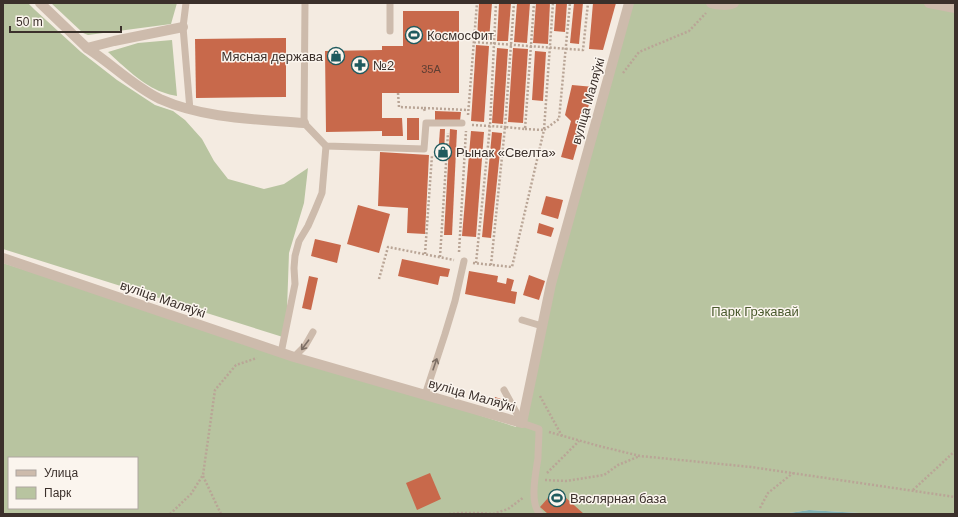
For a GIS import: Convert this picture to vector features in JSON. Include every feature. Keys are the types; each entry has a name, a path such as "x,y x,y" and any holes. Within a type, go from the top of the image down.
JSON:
{"street":[{"path":"40,3 87,48 136,85 160,98 190,110 226,117 304,123"},
{"name":"вуліца Маляўкі","path":"3,258 281,353 522,422 551,284 629,3"},
{"path":"713,4 730,5 734,3"},
{"path":"929,3 955,8"},
{"path":"87,48 183,27"}],"lane":[{"path":"186,3 183,27 190,110"},
{"path":"305,3 304,123 326,146 424,149 426,123 449,123 465,120"},
{"path":"390,3 390,31"},
{"path":"281,353 295,284 295,256 299,241 316,210 322,193 326,146"},
{"path":"425,394 446,334 464,261"},
{"path":"522,320 542,326"},
{"path":"294,357 305,346 313,332"},
{"path":"504,390 522,422 539,430 538,459 534,488 536,510 540,514"}],"path":[{"path":"465,120 468,110 477,3"},
{"path":"476,263 490,126 496,3"},
{"path":"491,265 505,127 514,3"},
{"path":"525,129 534,3"},
{"path":"522,225 544,130 553,3"},
{"path":"459,255 467,125 544,130 559,119 570,3"},
{"path":"474,42 583,50 588,3"},
{"path":"622,74 639,52 689,31 713,4"},
{"path":"398,93 399,107 468,110"},
{"path":"424,108 426,123"},
{"path":"440,257 449,123"},
{"path":"425,254 432,154"},
{"path":"379,279 388,247"},
{"path":"170,514 191,494 203,475 215,390 236,365 260,357"},
{"path":"538,391 562,436"},
{"path":"539,430 640,456 751,467 955,497"},
{"path":"580,441 540,480 566,481 604,475 618,465 640,456"},
{"path":"913,491 955,451"},
{"path":"760,508 768,493 793,473"},
{"path":"203,475 221,514"},
{"path":"450,514 493,514 508,509 534,488"},
{"path":"506,514 508,509"}],"green space":[{"path":"3,3 28,3 81,52 117,80 155,105 173,111 185,120 202,139 214,161 228,179 264,189 284,184 308,168 304,203 289,253 286,338 3,249"},
{"path":"51,3 177,3 171,24 88,35 83,33"},
{"name":"Парк Грэкавай","path":"629,3 955,3 955,514 876,514 809,510 783,514 3,514 3,263 516,427"},
{"path":"172,40 177,96 162,92 148,85 108,52 138,43"}],"water":[{"path":"809,510 876,514 783,514"}],"building":[{"path":"479,3 492,3 489,40 477,39"},
{"path":"499,3 511,3 508,41 497,41"},
{"path":"517,3 530,3 527,43 514,42"},
{"path":"536,3 550,3 548,44 533,43"},
{"path":"556,3 567,3 565,32 554,31"},
{"path":"574,3 583,3 579,44 570,43"},
{"path":"593,3 616,3 603,50 589,49"},
{"path":"403,11 459,11 459,93 382,93 382,118 402,118 403,136 382,136 382,131 326,132 325,51 382,50 382,46 403,46"},
{"path":"286,38 286,97 196,98 195,39"},
{"path":"476,45 489,46 484,122 471,121"},
{"path":"497,48 508,49 503,124 492,123"},
{"path":"513,48 528,49 523,123 508,122"},
{"path":"535,51 546,52 543,101 532,100"},
{"path":"572,85 594,87 573,160 561,157 571,121 565,115"},
{"path":"435,111 461,112 460,121 435,120"},
{"path":"407,118 419,118 419,140 407,140"},
{"path":"440,129 445,129 444,157 438,156"},
{"path":"450,129 457,130 452,235 444,235"},
{"path":"471,131 484,132 476,237 462,236"},
{"path":"492,132 502,133 491,238 482,237"},
{"path":"380,152 429,155 425,234 407,233 408,208 378,206"},
{"path":"546,196 563,200 558,219 541,214"},
{"path":"358,205 390,214 379,253 347,244"},
{"path":"539,223 554,228 551,237 537,233"},
{"path":"315,239 341,245 337,263 311,256"},
{"path":"402,259 450,269 448,277 440,276 438,285 398,276"},
{"path":"469,271 498,276 497,282 506,284 507,278 514,280 511,291 517,292 515,304 465,294"},
{"path":"529,275 545,281 539,300 523,295"},
{"path":"309,276 318,278 311,310 302,308"},
{"path":"495,397 504,400 501,408 492,405"},
{"path":"430,473 441,499 417,510 406,483"},
{"name":"Вяслярная база","path":"556,489 584,514 548,514 540,507"}],"place":[{"name":"КосмосФит","path":"414,35"},
{"name":"Мясная держава","path":"336,56"},
{"name":"№2","path":"360,65"},
{"name":"Рынак «Свелта»","path":"443,152"},
{"name":"Вяслярная база","path":"557,498"}]}
